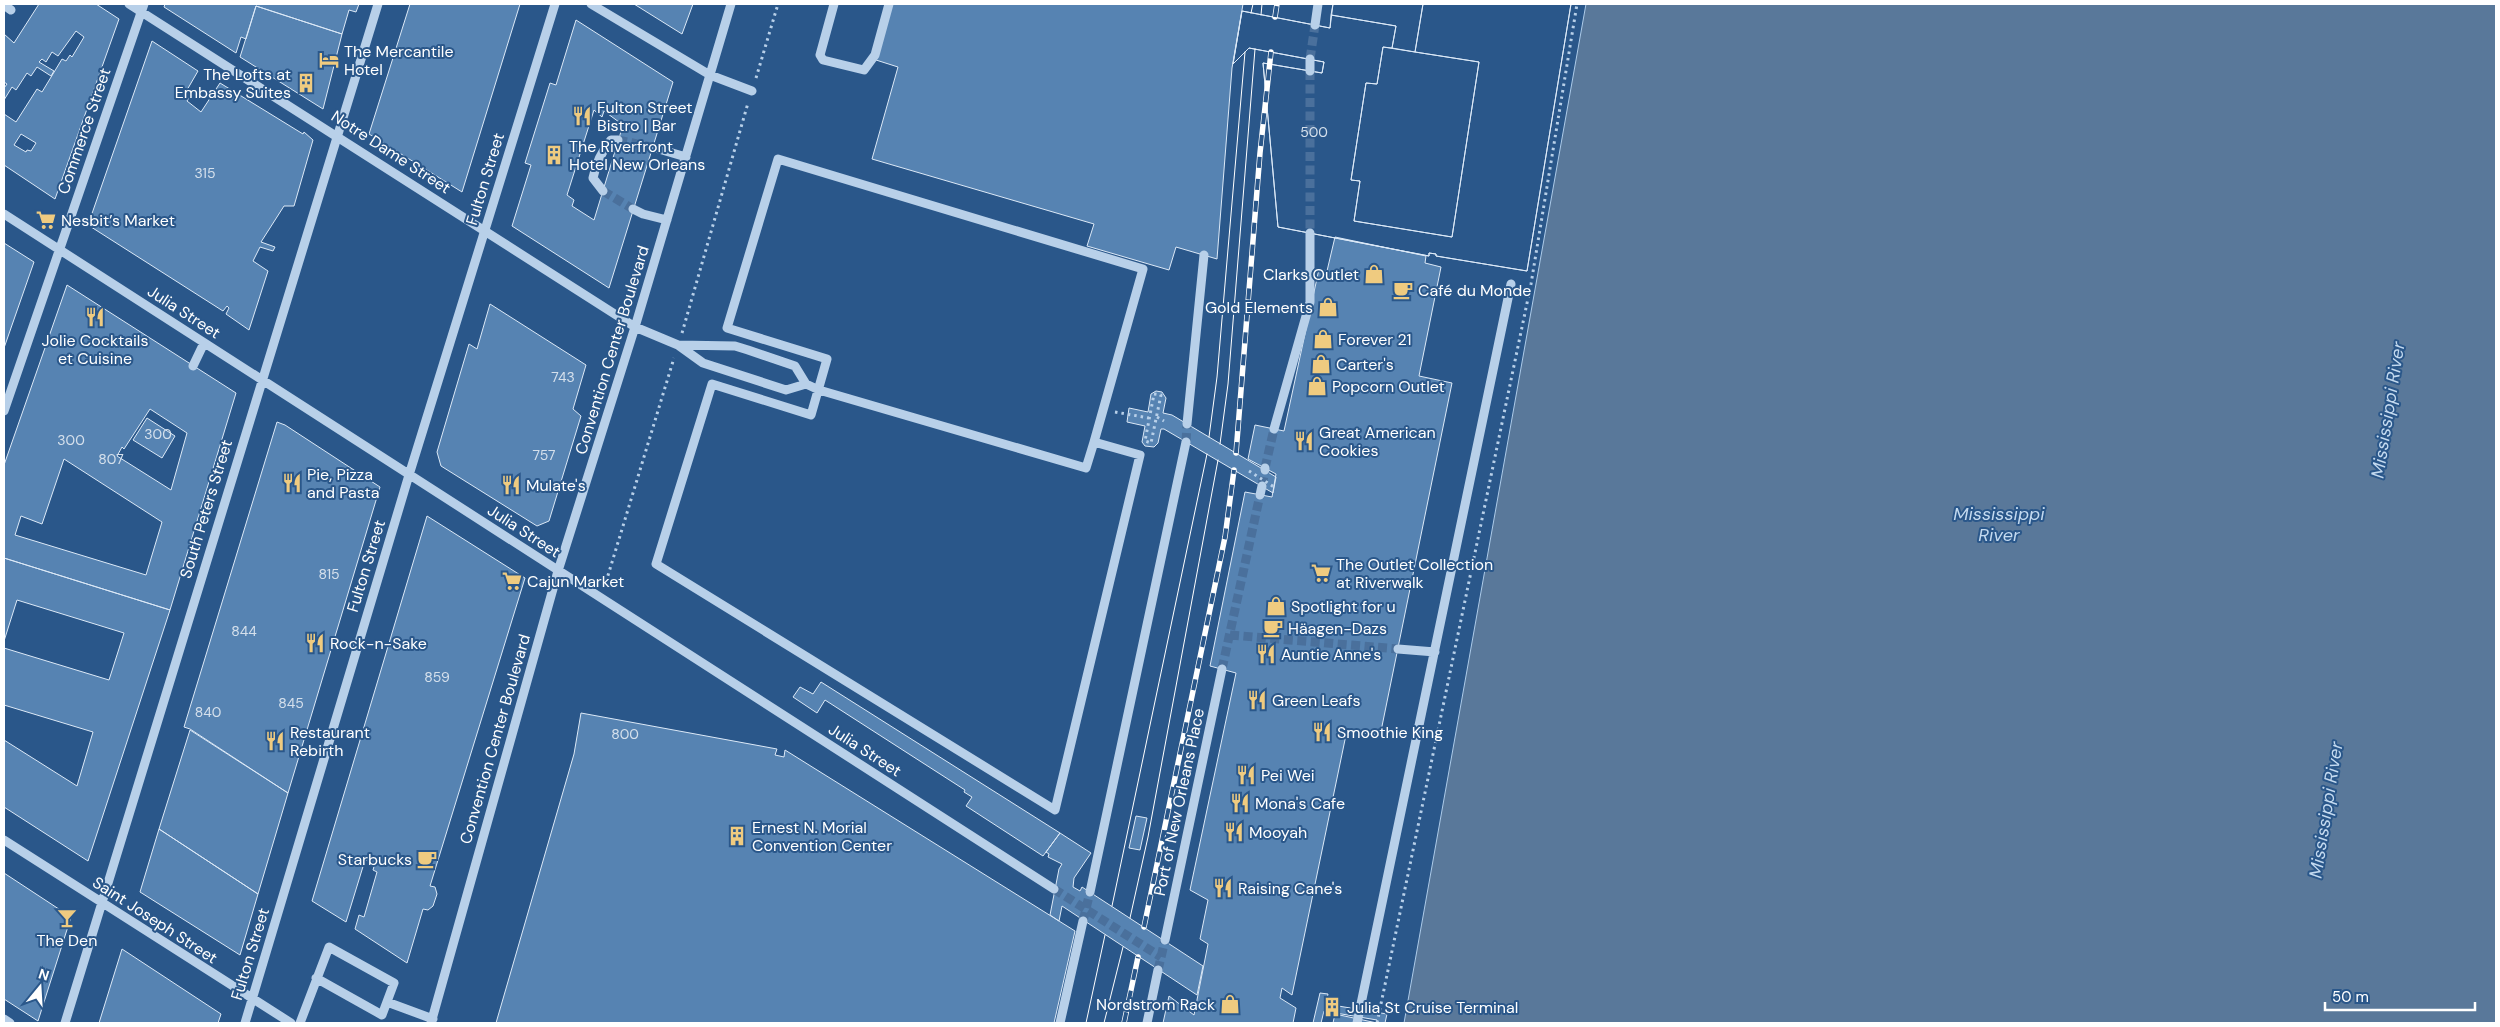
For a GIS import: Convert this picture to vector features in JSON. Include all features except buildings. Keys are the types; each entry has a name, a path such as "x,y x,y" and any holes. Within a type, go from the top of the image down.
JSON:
{"street":[{"name":"Notre Dame Street","path":"129,4 143,8 484,231 636,327 678,345"},
{"name":"South Peters Street","path":"65,1023 378,4"},
{"name":"Fulton Street","path":"245,1023 409,475 555,4"},
{"path":"591,4 710,75 752,91"},
{"name":"Convention Center Boulevard","path":"432,1021 558,571 636,327 731,4"},
{"path":"834,4 820,55 823,60 864,70 875,55 890,4"},
{"path":"1315,25 1318,4"},
{"name":"Commerce Street","path":"4,411 143,8"},
{"path":"1310,59 1310,71"},
{"path":"603,192 593,178 596,166 603,149 611,140 618,140"},
{"path":"652,147 686,157"},
{"path":"678,345 735,346 795,366 806,384 819,390 1086,468 1143,268 778,159 727,328 827,359 819,390 811,415 712,384 656,564 1055,810 1140,455 1094,442"},
{"path":"632,209 667,220"},
{"name":"Julia Street","path":"4,214 1054,889"},
{"path":"1274,429 1310,302 1310,233"},
{"path":"1188,424 1204,255"},
{"path":"1357,1023 1436,652 1511,284"},
{"path":"193,366 204,343"},
{"path":"678,345 703,363 786,390 806,384"},
{"path":"1090,892 1186,442"},
{"path":"1398,649 1436,652"},
{"name":"Port of New Orleans Place","path":"1165,940 1222,669"},
{"name":"Saint Joseph Street","path":"4,840 252,1000 291,1023"},
{"path":"1060,1023 1083,921"},
{"path":"300,1023 316,978 328,947 394,983 382,1015 316,978"},
{"path":"1147,1023 1158,970"},
{"path":"387,1002 432,1021"},
{"path":"4,1019 10,1023"}],"path":[{"path":"606,582 704,264 778,4"},
{"path":"1377,1023 1531,284 1576,4"},
{"path":"1145,441 1154,394 1161,395 1151,443"},
{"path":"1128,415 1149,418"},
{"path":"1157,417 1164,421"},
{"path":"1249,472 1274,487"}],"water":[{"name":"Mississippi River","path":"1586,4 2496,4 2496,1023 1404,1023"}],"tunnel":[{"path":"1310,59 1315,25"},
{"path":"1310,71 1310,233"},
{"path":"618,140 652,147"},
{"path":"603,191 633,209"},
{"path":"1186,442 1187,424"},
{"path":"1265,468 1274,429"},
{"path":"1262,486 1265,470"},
{"path":"1222,669 1260,495"},
{"path":"1230,635 1398,649"},
{"path":"1054,889 1161,957"},
{"path":"1083,921 1090,892"},
{"path":"1158,970 1165,940"}],"tram line":[{"path":"1251,13 1253,4"},
{"path":"1261,15 1262,4"},
{"path":"1220,444 1228,384 1255,49"},
{"path":"1209,437 1217,377 1245,52"},
{"path":"1112,906 1207,454"},
{"path":"1130,918 1148,837 1218,460"},
{"path":"1086,1023 1105,935"},
{"path":"1104,1023 1123,947"}],"railway":[{"path":"1275,17 1277,4"},
{"path":"1236,453 1260,153 1271,52"},
{"path":"1144,927 1225,537 1234,470"},
{"path":"1124,1023 1138,957"}],"place":[{"name":"The Mercantile Hotel","path":"329,60"},
{"name":"The Lofts at Embassy Suites","path":"306,83"},
{"name":"Fulton Street Bistro | Bar","path":"582,116"},
{"name":"The Riverfront Hotel New Orleans","path":"554,155"},
{"name":"Nesbit’s Market","path":"46,220"},
{"name":"Clarks Outlet","path":"1374,274"},
{"name":"Café du Monde","path":"1403,290"},
{"name":"Gold Elements","path":"1328,307"},
{"name":"Jolie Cocktails et Cuisine","path":"95,317"},
{"name":"Forever 21","path":"1323,339"},
{"name":"Carter's","path":"1321,364"},
{"name":"Popcorn Outlet","path":"1317,386"},
{"name":"Great American Cookies","path":"1304,441"},
{"name":"Pie, Pizza and Pasta","path":"292,483"},
{"name":"Mulate's","path":"511,485"},
{"name":"The Outlet Collection at Riverwalk","path":"1321,573"},
{"name":"Cajun Market","path":"512,581"},
{"name":"Spotlight for u","path":"1276,606"},
{"name":"Häagen-Dazs","path":"1273,628"},
{"name":"Rock-n-Sake","path":"315,643"},
{"name":"Auntie Anne's","path":"1266,654"},
{"name":"Green Leafs","path":"1257,700"},
{"name":"Smoothie King","path":"1322,732"},
{"name":"Restaurant Rebirth","path":"275,741"},
{"name":"Pei Wei","path":"1246,775"},
{"name":"Mona's Cafe","path":"1240,803"},
{"name":"Mooyah","path":"1234,832"},
{"name":"Ernest N. Morial Convention Center","path":"737,836"},
{"name":"Starbucks","path":"427,859"},
{"name":"Raising Cane's","path":"1223,888"},
{"name":"The Den","path":"67,918"},
{"name":"Nordstrom Rack","path":"1230,1004"},
{"name":"Julia St Cruise Terminal","path":"1332,1007"}]}
